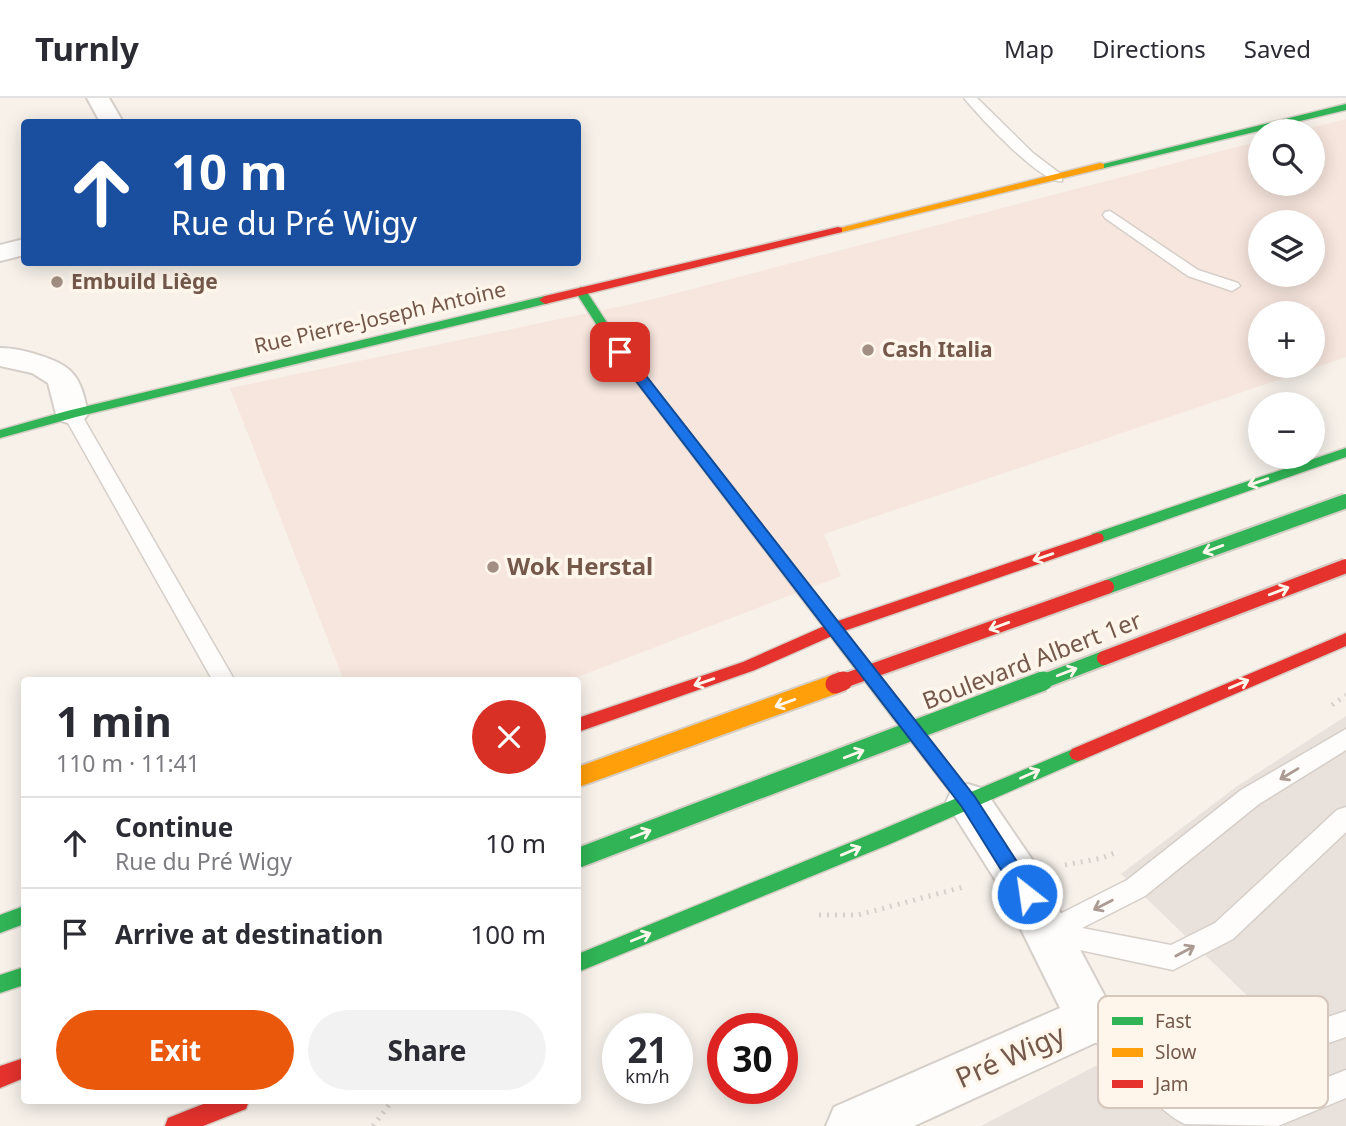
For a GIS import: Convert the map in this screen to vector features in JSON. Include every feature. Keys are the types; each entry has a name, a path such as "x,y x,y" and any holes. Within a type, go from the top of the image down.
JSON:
{"main road":[{"name":"Rue Pierre-Joseph Antoine","path":"0,434 72,414 1346,107"},
{"path":"581,291 620,352 968,802"},
{"path":"581,724 749,666 835,628 1346,452"},
{"name":"Boulevard Albert 1er","path":"581,776 1346,501"},
{"name":"Boulevard Albert 1er","path":"581,857 1346,566"},
{"path":"581,962 968,802 1115,736 1346,639"},
{"path":"0,924 21,916"},
{"path":"0,985 21,977"},
{"path":"0,1077 21,1069"},
{"path":"176,1126 231,1104"}],"street":[{"path":"98,98 109,119"},
{"path":"0,253 21,248"},
{"path":"0,357 10,356 54,369 67,386 72,414"},
{"name":"Pré Wigy","path":"853,1126 1092,1019 1017,875 968,802"}],"lane":[{"path":"970,98 1028,156 1057,178"},
{"path":"1110,215 1193,274 1232,286"},
{"path":"72,414 222,677"},
{"path":"1047,933 1136,888 1250,797 1346,738"},
{"path":"1047,933 1173,958 1224,931 1346,817"},
{"path":"1092,1019 1098,1025"},
{"path":"1328,1030 1346,1024"},
{"path":"1328,1091 1346,1084"},
{"path":"1184,1108 1276,1112 1286,1108"}],"path":[{"path":"373,1126 390,1104"}],"shaded area":[{"path":"1346,119 1346,357 1325,364 1325,301 1248,301 1248,378 1284,378 824,534 841,576 577,677 342,677 230,388 646,301 1248,144 1248,196 1325,196 1325,124"},
{"path":"1346,716 1346,1126 981,1126 1098,1065 1098,1108 1328,1108 1328,996 1248,996 1121,874 1236,787"}],"traffic: fast":[{"path":"1100,166 1346,107"},
{"path":"581,291 620,352 899,713"},
{"path":"0,434 72,414 545,300"},
{"path":"1097,538 1346,452"},
{"path":"1107,587 1346,501"},
{"path":"581,857 1104,658"},
{"path":"581,962 883,838 1078,754"},
{"path":"0,924 21,916"},
{"path":"0,984 21,977"}],"traffic: slow":[{"path":"838,230 1100,166"},
{"path":"581,776 835,684"},
{"path":"899,713 968,802"}],"traffic: jam":[{"path":"545,300 838,230"},
{"path":"581,724 749,666 835,628 1097,538"},
{"path":"1104,658 1346,566"},
{"path":"835,684 1107,587"},
{"path":"1078,754 1346,639"},
{"path":"0,1077 21,1069"},
{"path":"176,1126 231,1104"}],"place":[{"name":"Embuild Liège","path":"57,282"},
{"name":"Cash Italia","path":"868,350"},
{"name":"Wok Herstal","path":"493,567"}],"route":[{"path":"620,352 653,391 968,802 1027,894"}]}
